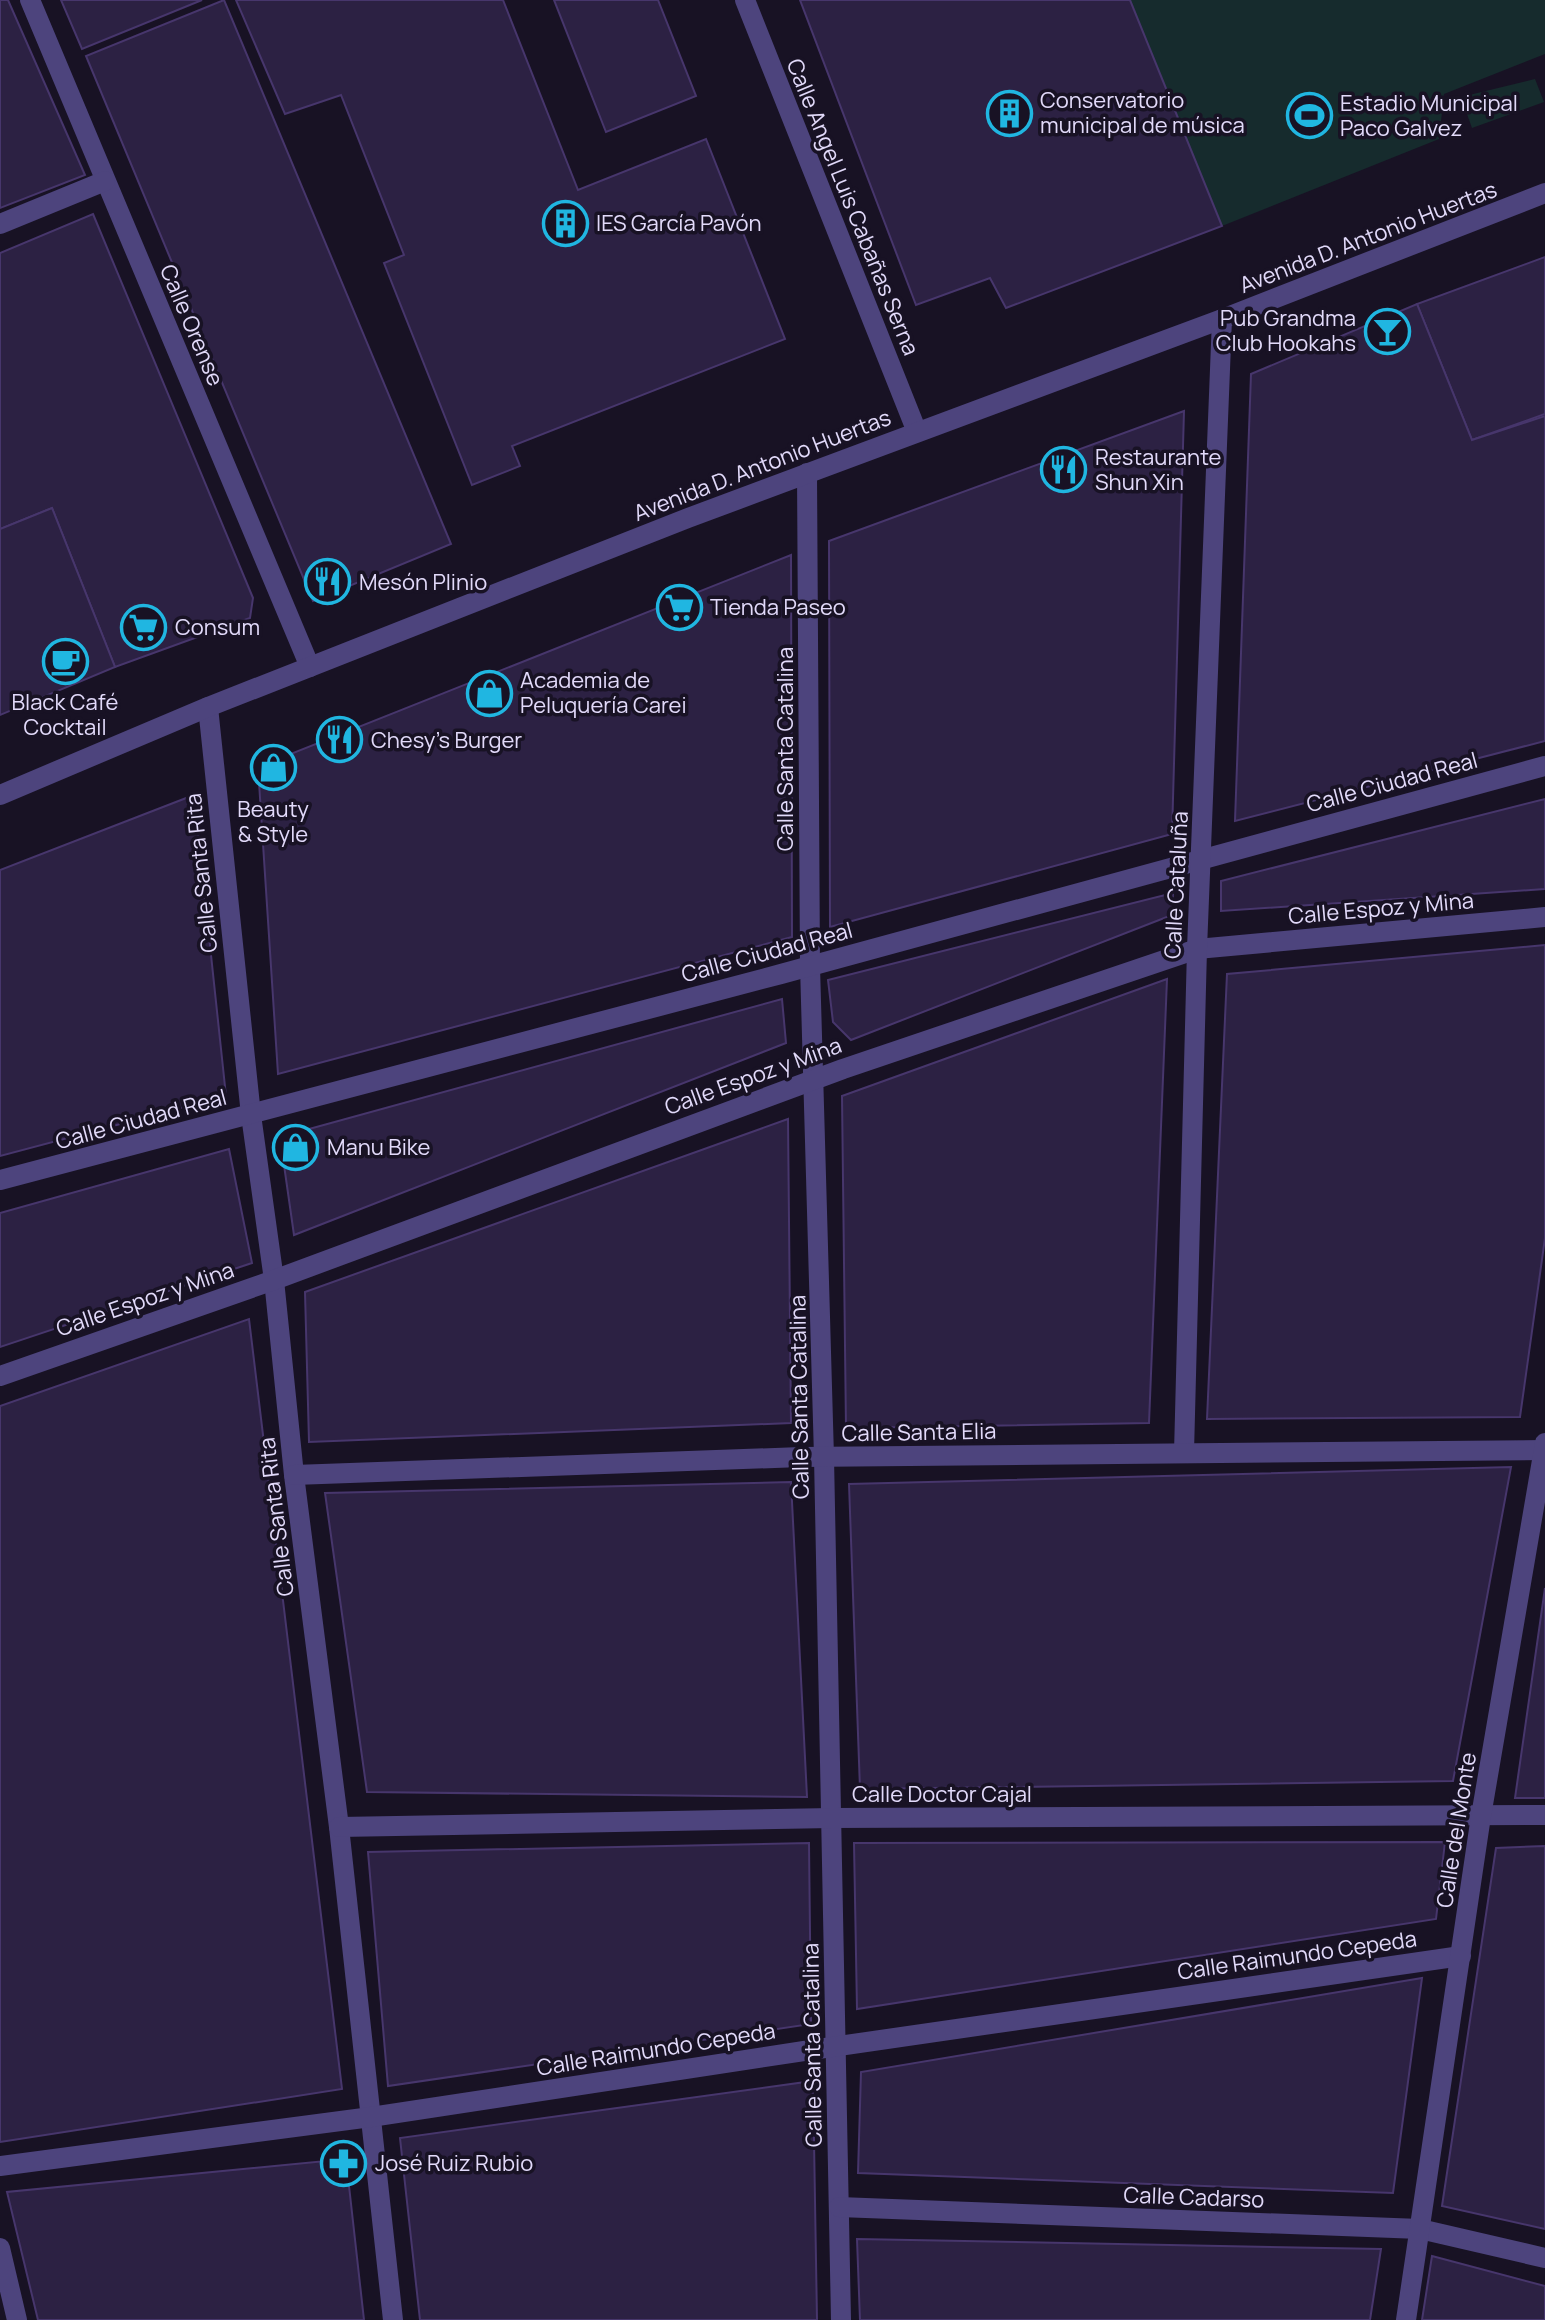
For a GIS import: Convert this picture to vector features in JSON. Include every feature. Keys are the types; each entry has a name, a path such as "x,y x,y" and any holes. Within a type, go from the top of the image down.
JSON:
{"street":[{"name":"Calle Orense","path":"30,0 310,667"},
{"name":"Calle Angel Luis Cabañas Serna","path":"745,0 917,432"},
{"path":"0,224 105,181"},
{"name":"Avenida D. Antonio Huertas","path":"0,795 208,707 807,473 1222,319 1545,193"},
{"name":"Calle Cataluña","path":"1184,1453 1197,949 1222,319"},
{"name":"Calle Santa Catalina","path":"807,473 810,966 824,1457 841,2320"},
{"name":"Calle Santa Rita","path":"208,707 251,1115 274,1280 294,1475 339,1827 393,2320"},
{"name":"Calle Ciudad Real","path":"0,1180 810,966 1545,766"},
{"name":"Calle Espoz y Mina","path":"0,1376 274,1280 815,1079 1197,949 1545,917"},
{"name":"Calle del Monte","path":"1406,2320 1481,1816 1545,1443"},
{"name":"Calle Santa Elia","path":"294,1475 824,1457 1544,1450"},
{"name":"Calle Doctor Cajal","path":"339,1827 832,1818 1545,1815"},
{"name":"Calle Raimundo Cepeda","path":"0,2166 371,2117 1461,1956"},
{"name":"Calle Cadarso","path":"839,2207 1420,2229 1545,2258"},
{"path":"0,2248 17,2320"}],"green space":[{"name":"Estadio Municipal Paco Galvez","path":"1130,0 1545,0 1545,54 1444,94 1439,139 1222,226"},
{"path":"1535,79 1544,102 1472,128 1461,97"}],"building":[{"path":"0,0 8,0 85,175 0,208"},
{"path":"61,0 202,0 82,49"},
{"path":"224,0 451,544 313,601 86,56"},
{"name":"IES García Pavón","path":"236,0 503,0 578,190 706,139 785,339 512,446 520,466 472,485 384,263 404,255 341,95 285,114"},
{"path":"554,0 658,0 696,96 606,132"},
{"name":"Conservatorio municipal de música","path":"800,0 1130,0 1222,226 1006,308 990,278 916,305"},
{"path":"93,214 253,598 250,618 115,667 52,508 0,529 0,253"},
{"path":"1545,257 1545,414 1472,440 1417,304"},
{"path":"1417,304 1472,440 1545,416 1545,741 1235,821 1251,374"},
{"path":"1184,411 1172,834 830,927 829,541"},
{"path":"52,508 115,667 0,715 0,529"},
{"path":"791,555 792,937 278,1074 258,767"},
{"path":"194,795 226,1096 0,1156 0,870"},
{"path":"1545,799 1545,889 1221,911 1221,881"},
{"path":"1173,893 1172,915 851,1040 833,1022 828,980"},
{"path":"1545,945 1545,1238 1520,1417 1207,1419 1227,974"},
{"path":"1167,979 1149,1423 846,1428 842,1096"},
{"path":"782,999 786,1043 294,1235 280,1137"},
{"path":"788,1119 791,1423 309,1442 305,1292"},
{"path":"229,1149 252,1263 0,1347 0,1213"},
{"path":"249,1319 342,2089 0,2142 0,1406"},
{"path":"1511,1467 1453,1781 860,1789 849,1484"},
{"path":"791,1482 807,1797 367,1792 325,1493"},
{"path":"1545,1588 1545,1798 1515,1798"},
{"path":"1445,1842 1436,1919 857,2009 854,1843"},
{"path":"809,1843 811,2024 388,2086 368,1852"},
{"path":"1545,1846 1545,2229 1442,2206 1496,1848"},
{"path":"1422,1978 1393,2193 858,2173 861,2072"},
{"path":"813,2081 817,2320 420,2320 400,2138"},
{"path":"346,2159 364,2320 38,2320 7,2192"},
{"path":"857,2239 1381,2249 1370,2320 860,2320"},
{"path":"1432,2256 1545,2286 1545,2320 1422,2320"}],"place":[{"name":"Conservatorio municipal de música","path":"1009,113"},
{"name":"Estadio Municipal Paco Galvez","path":"1309,116"},
{"name":"IES García Pavón","path":"565,223"},
{"name":"Pub Grandma Club Hookahs","path":"1387,331"},
{"name":"Restaurante Shun Xin","path":"1064,470"},
{"name":"Mesón Plinio","path":"328,582"},
{"name":"Tienda Paseo","path":"679,607"},
{"name":"Consum","path":"144,627"},
{"name":"Black Café Cocktail","path":"65,661"},
{"name":"Academia de Peluquería Carei","path":"489,693"},
{"name":"Chesy's Burger","path":"340,740"},
{"name":"Beauty & Style","path":"273,768"},
{"name":"Manu Bike","path":"296,1147"},
{"name":"José Ruiz Rubio","path":"344,2163"}]}
